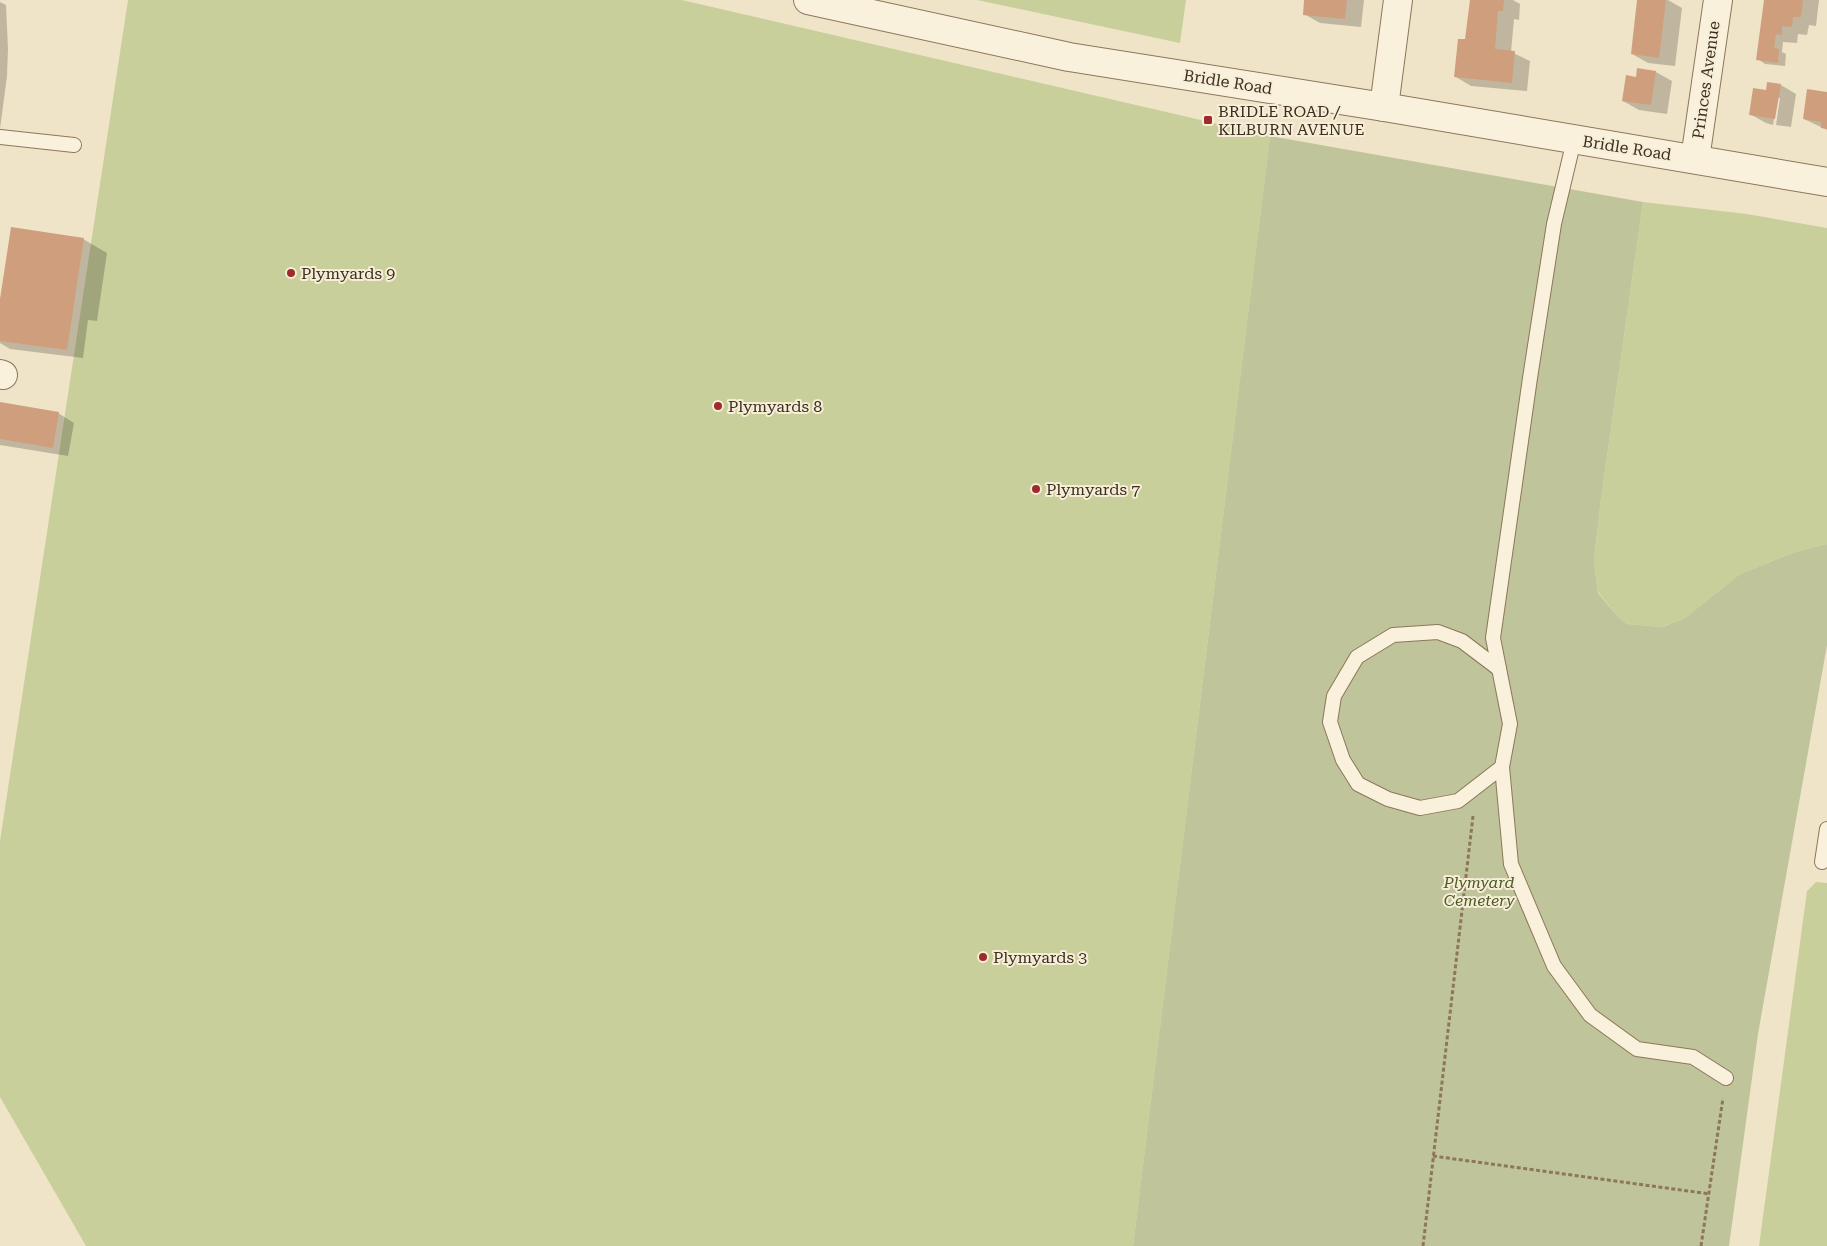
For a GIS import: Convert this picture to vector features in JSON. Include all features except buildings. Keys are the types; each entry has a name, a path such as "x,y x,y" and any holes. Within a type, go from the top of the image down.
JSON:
{"street":[{"name":"Bridle Road","path":"808,0 1069,57 1384,107 1827,182"},
{"path":"1384,107 1398,0"},
{"name":"Princes Avenue","path":"1695,159 1718,0"}],"lane":[{"path":"0,137 74,145"},
{"path":"1574,140 1554,224 1493,638 1510,724 1502,767 1511,864 1554,966 1590,1014 1637,1050 1693,1057 1726,1078"},
{"path":"1499,669 1462,641 1438,632 1392,635 1357,657 1334,696 1330,722 1343,760 1358,784 1388,799 1420,808 1458,801 1502,767"},
{"path":"1822,862 1827,829"}],"path":[{"path":"1423,1246 1476,788"},
{"path":"1701,1246 1726,1078"},
{"path":"1433,1156 1710,1194"}],"green space":[{"path":"128,0 682,0 1270,136 1133,1246 86,1246 0,1097 0,841"},
{"path":"977,0 1186,0 1180,43"},
{"name":"Plymyard Cemetery","path":"1270,136 1643,202 1594,560 1598,593 1618,617 1627,624 1663,627 1685,618 1740,574 1795,552 1827,544 1827,645 1758,1034 1729,1246 1133,1246"},
{"path":"1643,202 1747,214 1827,228 1827,544 1795,552 1740,574 1685,618 1663,627 1627,624 1618,617 1598,592 1594,560"},
{"path":"1816,882 1827,883 1827,1246 1759,1246 1807,891"}],"place":[{"name":"BRIDLE ROAD / KILBURN AVENUE","path":"1208,120"},
{"name":"Plymyards 9","path":"291,273"},
{"name":"Plymyards 8","path":"718,406"},
{"name":"Plymyards 7","path":"1036,489"},
{"name":"Plymyards 3","path":"983,957"}]}
